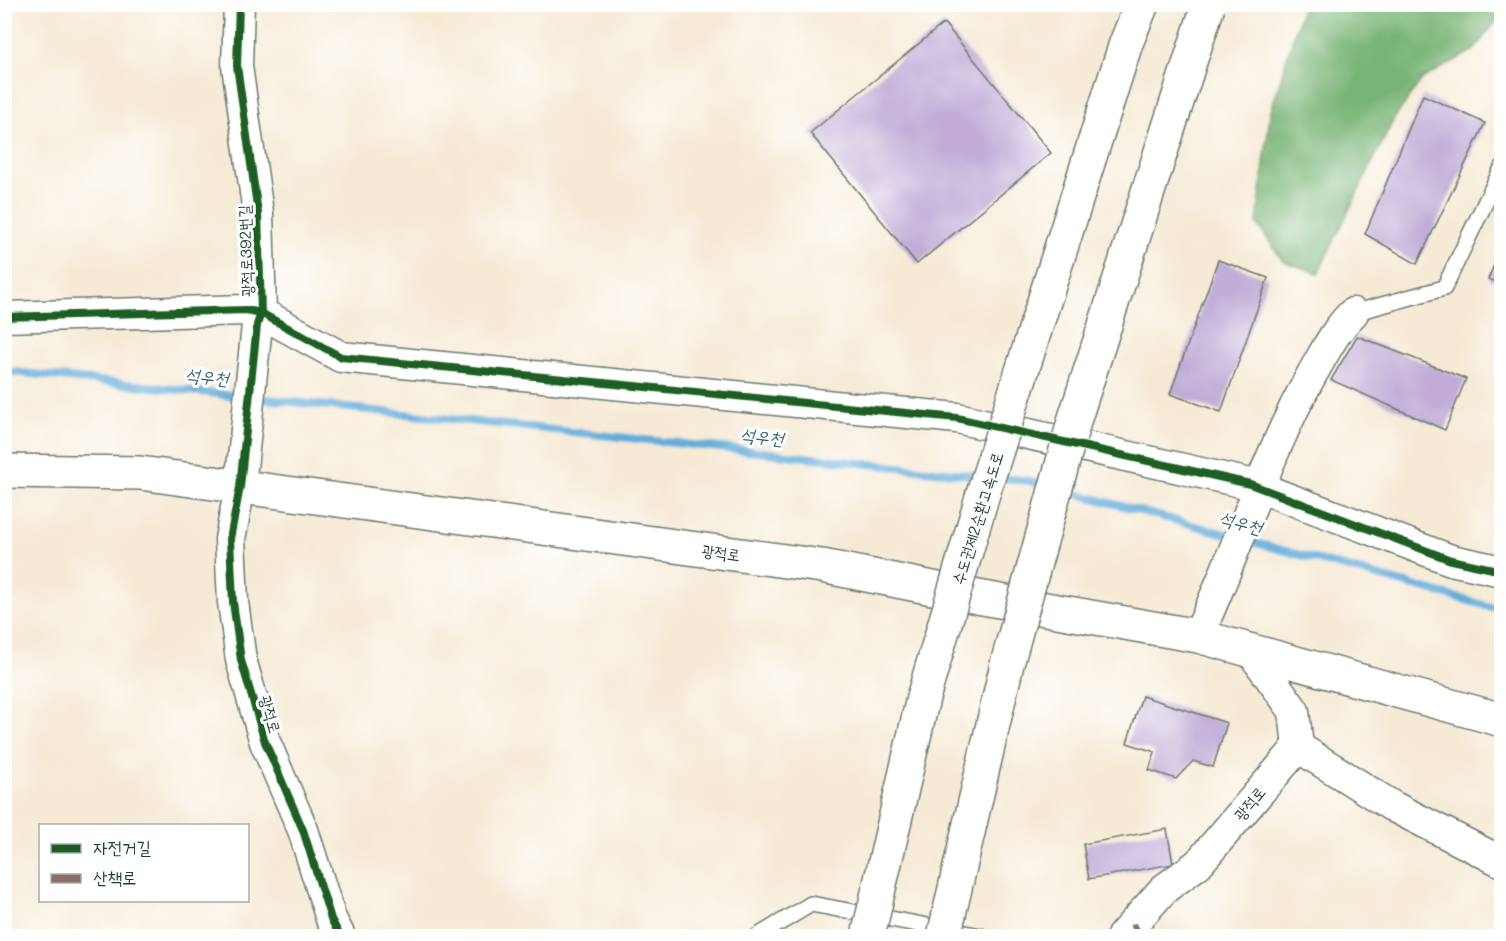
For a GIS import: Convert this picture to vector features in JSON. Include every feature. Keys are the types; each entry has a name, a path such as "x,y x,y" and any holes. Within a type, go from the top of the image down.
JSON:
{"main road":[{"name":"수도권제2순환고속도로","path":"868,936 924,698 982,497 1126,43 1142,4"},
{"path":"944,936 1007,664 1075,418 1208,6"},
{"name":"광적로","path":"4,471 140,473 822,566 983,598 1198,636 1502,720"}],"street":[{"name":"광적로392번길","path":"239,4 237,66 258,213 259,319"},
{"name":"광적로392번길","path":"4,317 246,310 259,319"},
{"path":"1198,636 1228,570 1293,408 1339,326 1353,313"},
{"path":"240,487 259,319 341,357 957,418 1260,488 1451,560 1502,571"},
{"name":"광적로","path":"240,487 230,539 233,602 241,660 265,742 303,830 332,919 340,936"},
{"path":"1251,651 1294,711 1298,747 1392,806 1502,862"},
{"name":"광적로","path":"1122,936 1164,889 1198,864 1298,747"}],"lane":[{"path":"1353,313 1444,288 1502,168"},
{"path":"758,936 811,904 981,936"}],"green space":[{"path":"1303,5 1501,5 1501,15 1474,50 1422,79 1394,119 1318,273 1283,261 1257,223 1270,114"}],"building":[{"path":"944,23 1051,153 917,264 810,133"},
{"path":"1423,95 1485,123 1417,264 1365,234"},
{"path":"1502,247 1502,284 1488,279"},
{"path":"1218,260 1268,278 1221,412 1170,394"},
{"path":"1357,336 1466,379 1445,430 1331,380"},
{"path":"1142,696 1227,723 1213,767 1193,761 1176,779 1149,770 1155,752 1127,743"},
{"path":"1167,829 1173,864 1089,879 1083,844"}],"waterway":[{"name":"석우천","path":"4,371 982,476"},
{"name":"석우천","path":"995,477 1029,481 1050,487"},
{"name":"석우천","path":"1063,490 1233,536"},
{"name":"석우천","path":"1245,540 1502,610"}],"marked path":[{"path":"1133,924 1139,936"}],"cycle path":[{"path":"239,4 237,66 258,213 261,313 257,325 240,487 230,539 233,602 241,660 265,742 303,830 331,919 340,936"},
{"path":"4,317 246,310 261,313 341,357 957,418 1250,484 1451,560 1502,571"}]}
